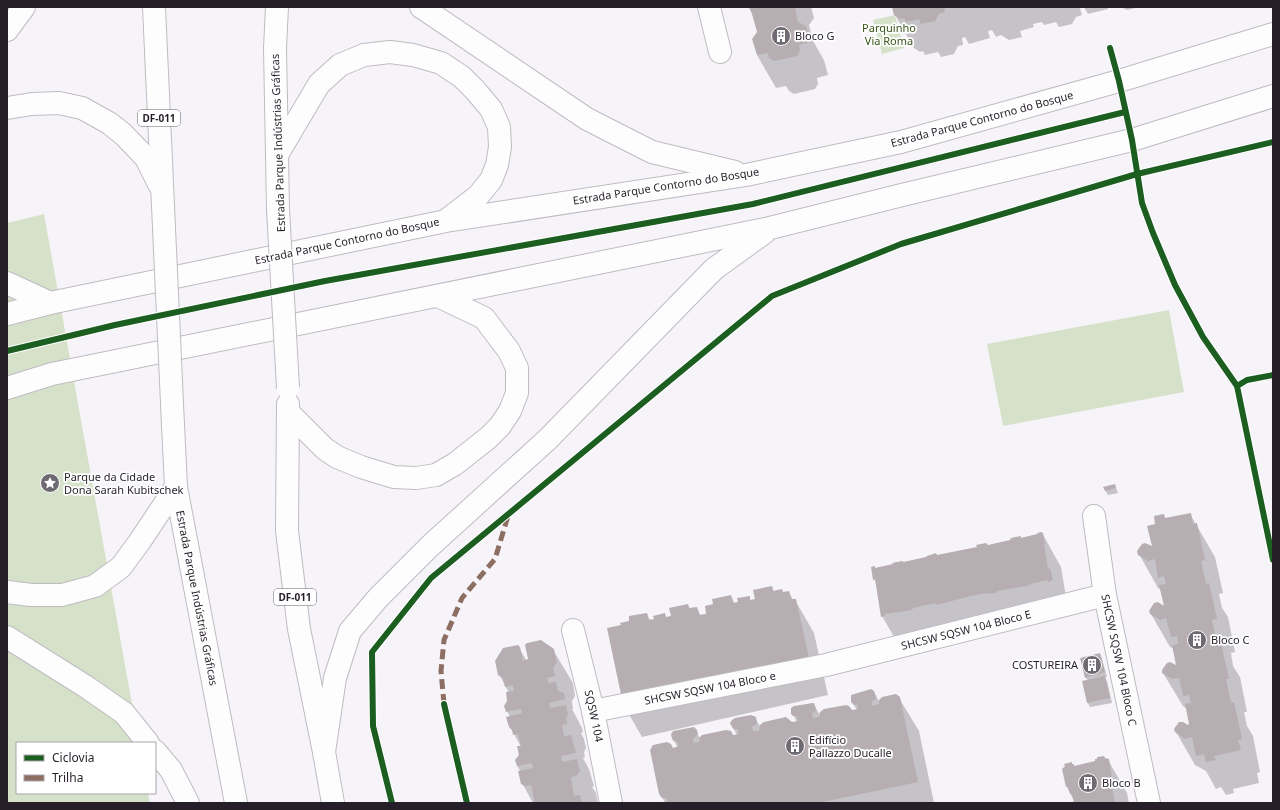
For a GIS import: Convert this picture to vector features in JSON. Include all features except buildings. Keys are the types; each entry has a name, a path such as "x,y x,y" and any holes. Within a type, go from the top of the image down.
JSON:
{"main road":[{"path":"7,30 24,7"},
{"name":"Estrada Parque Indústrias Gráficas","path":"154,7 176,487 236,803"},
{"name":"Estrada Parque Indústrias Gráficas","path":"277,7 275,48 278,209 288,388 287,531 298,630 324,752 333,803"},
{"path":"421,7 587,119 652,152 746,175"},
{"path":"709,7 720,52"},
{"name":"Estrada Parque Contorno do Bosque","path":"7,314 50,302 446,221 746,175 901,142 1119,81 1273,34"},
{"path":"277,155 319,84 340,65 364,56 390,52 413,55 441,64 462,77 491,109 499,127 500,147 497,165 492,180 478,196 446,221"},
{"path":"7,388 52,374 770,228 1132,140 1273,96"},
{"path":"7,108 32,104 58,103 82,108 109,123 123,134 146,158 162,190"},
{"path":"324,752 335,678 350,631 378,598 430,546 548,439 714,269 770,228"},
{"path":"7,283 50,302"},
{"path":"288,412 326,449 337,457 361,467 394,477 416,478 436,475 455,464 482,443 500,426 510,411 517,393 517,368 509,351 484,318 438,296"},
{"path":"7,400 52,374"},
{"path":"7,592 31,595 62,595 95,586 121,567 140,542 176,487"},
{"name":"SHCSW SQSW 104 Bloco C","path":"1094,516 1106,595 1150,803"},
{"name":"SHCSW SQSW 104 Bloco E","path":"826,665 1106,595"},
{"name":"SQSW 104","path":"573,630 593,711 611,803"},
{"path":"7,638 85,686 124,713 147,742"},
{"name":"SHCSW SQSW 104 Bloco e","path":"593,711 826,665"},
{"path":"156,752 171,770 188,803"}],"green space":[{"name":"Parquinho Via Roma","path":"895,15 904,48 882,54 873,20"},
{"name":"Parque da Cidade Dona Sarah Kubitschek","path":"44,214 139,742 16,742 16,794 148,794 150,803 7,803 7,223"},
{"path":"1169,310 1184,392 1003,426 987,344"}],"marked path":[{"path":"444,704 441,671 444,640 462,598 495,559 508,516"}],"cycle path":[{"path":"1110,48 1132,140 1142,203 1153,233 1175,285 1203,337 1237,386"},
{"path":"7,351 115,325 325,281 753,204 1125,112"},
{"path":"392,803 373,726 372,652 431,578 772,296 901,244 1137,174 1273,142"},
{"path":"1273,375 1247,380 1237,386 1273,560"},
{"path":"444,704 467,803"}],"place":[{"name":"Bloco G","path":"781,36"},
{"name":"Parque da Cidade Dona Sarah Kubitschek","path":"50,483"},
{"name":"Bloco C","path":"1197,640"},
{"name":"COSTUREIRA","path":"1092,665"},
{"name":"Edifício Pallazzo Ducalle","path":"795,746"},
{"name":"Bloco B","path":"1088,783"}]}
